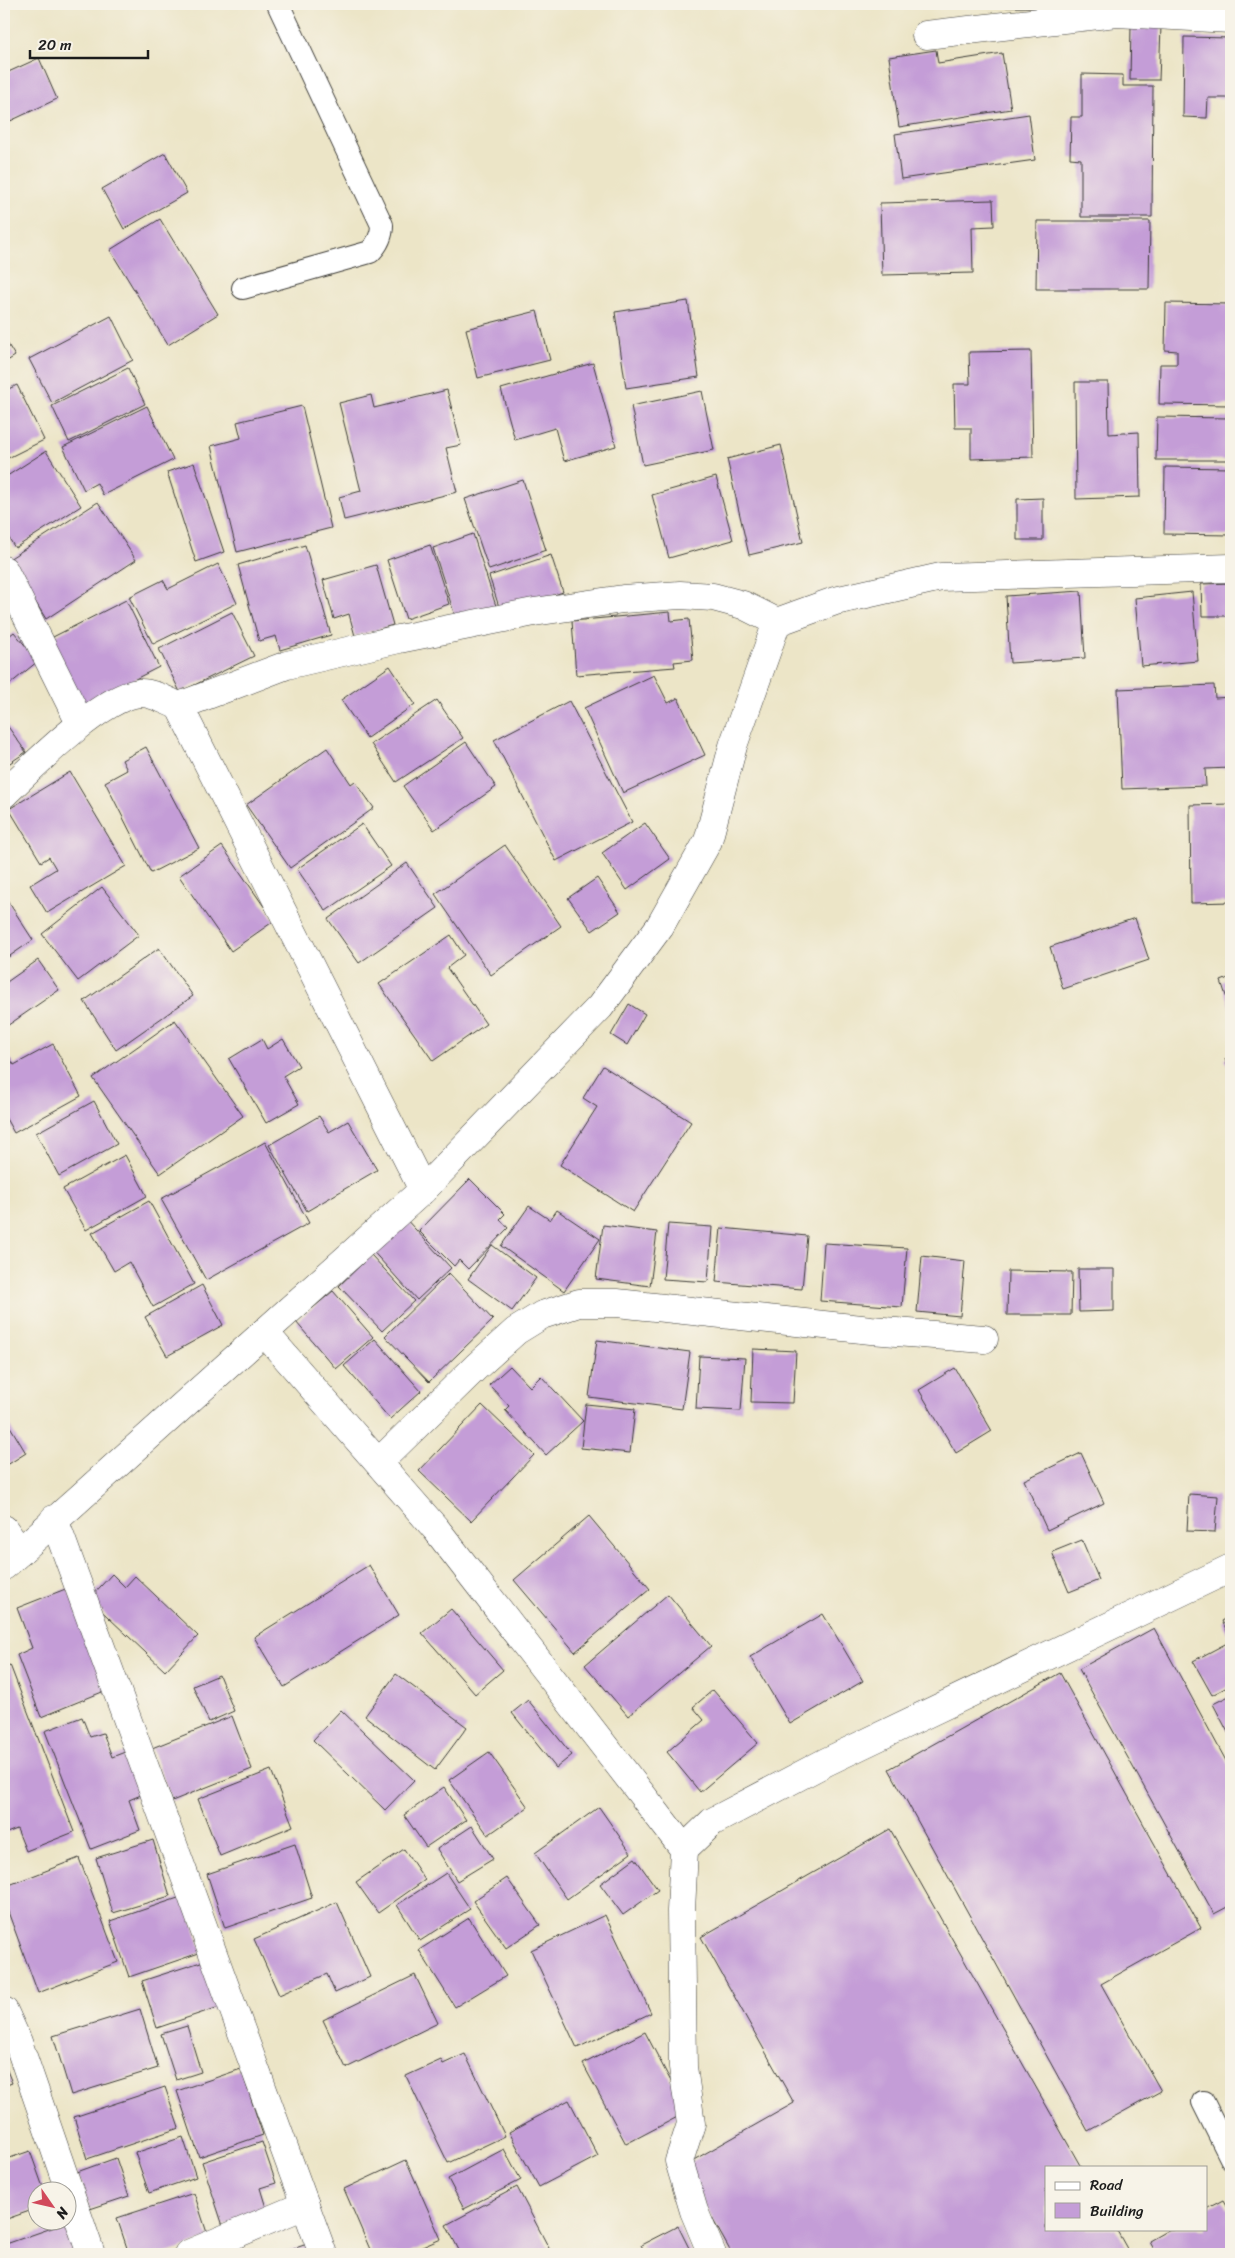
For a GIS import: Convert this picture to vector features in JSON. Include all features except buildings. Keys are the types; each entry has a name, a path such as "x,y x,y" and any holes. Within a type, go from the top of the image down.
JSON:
{"street":[{"path":"926,34 1116,13 1231,19"},
{"path":"4,794 80,723 128,696 140,693 179,706 287,665 399,639 534,612 623,599 680,595 713,597 743,605 777,622 835,601 941,577 1231,568"},
{"path":"4,570 80,723"},
{"path":"4,1529 12,1559 423,1190 600,1007 660,926 708,841 733,746 777,622"},
{"path":"179,706 423,1190"},
{"path":"379,1462 476,1367 516,1331 542,1315 579,1303 617,1303 871,1330 984,1339"},
{"path":"264,1332 436,1529 684,1849 681,1911 682,2067 691,2124 679,2161 694,2211 712,2254"},
{"path":"54,1520 323,2254"},
{"path":"684,1849 712,1822 826,1762 1231,1568"},
{"path":"4,2011 18,2042 91,2254"},
{"path":"188,2254 305,2205"}],"lane":[{"path":"243,288 370,252 376,246 382,233 382,225 278,4"},
{"path":"1203,2102 1231,2158"}]}
